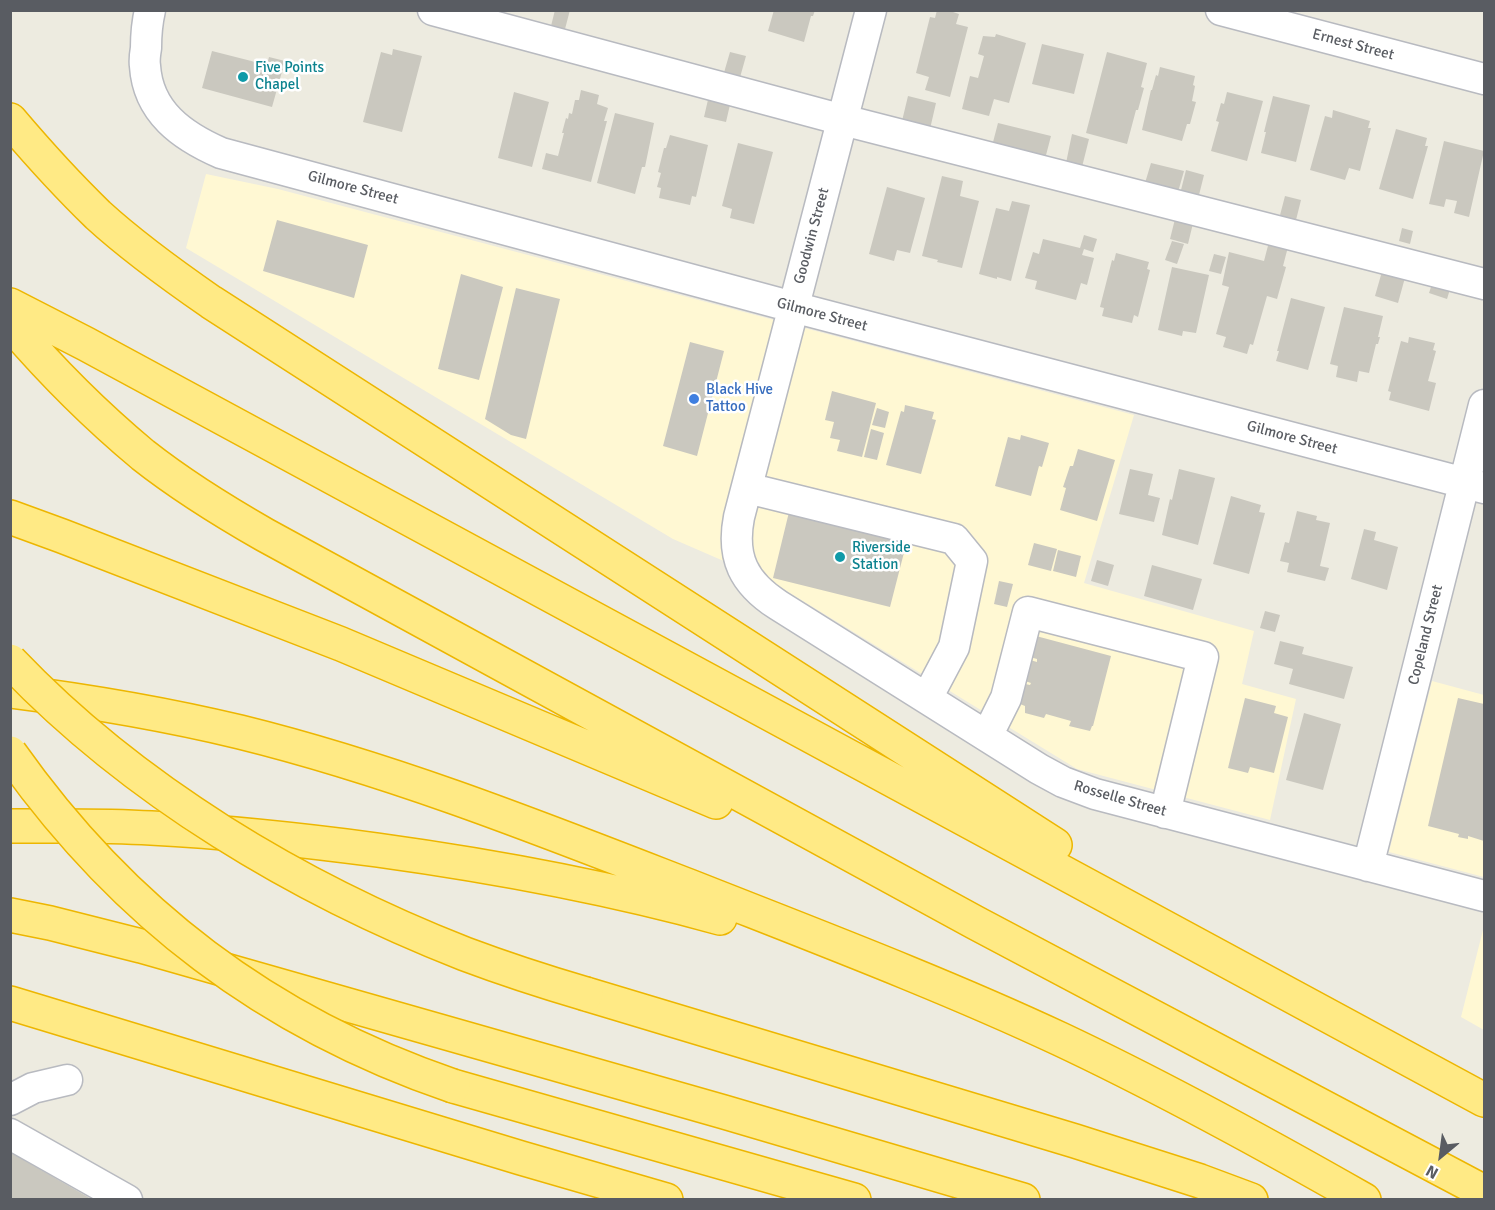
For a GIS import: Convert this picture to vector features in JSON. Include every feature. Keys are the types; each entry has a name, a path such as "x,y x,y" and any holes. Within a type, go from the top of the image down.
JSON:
{"highway":[{"path":"10,120 64,182 99,215 195,291 1271,984"},
{"path":"10,306 45,322 1485,1100"},
{"path":"10,323 46,364 110,427 145,456 224,511 976,923 1485,1192"},
{"path":"10,517 364,653 718,803 976,923"},
{"path":"10,661 28,680 99,742 136,772 213,826 294,875 379,918 466,954 586,994 1075,1141 1200,1181 1251,1200"},
{"path":"10,691 173,717 270,740 455,798 576,842 934,984 1059,1038 1239,1129 1364,1200"},
{"path":"10,753 61,819 99,862 159,920 219,968 275,1004 333,1037 393,1065 453,1086 854,1200"},
{"path":"10,826 150,828 194,831 328,843 464,862 666,903 803,941 934,984"},
{"path":"10,915 141,946 713,1108 1023,1200"},
{"path":"10,1003 666,1200"}],"street":[{"name":"Gilmore Street","path":"150,10 145,67 149,87 157,105 168,121 184,134 201,145 221,153 793,307 1474,486"},
{"path":"433,10 843,120 1485,285"},
{"name":"Goodwin Street","path":"742,567 736,539 739,517 871,10"},
{"name":"Ernest Street","path":"1221,10 1485,79"},
{"name":"Copeland Street","path":"1368,866 1474,486 1485,405"},
{"path":"747,488 954,538 972,561 954,647 927,698"},
{"name":"Rosselle Street","path":"742,567 752,584 768,598 1039,769 1064,782 1095,794 1165,813 1485,896"},
{"path":"987,736 1006,698 1028,612 1203,657 1165,813"},
{"path":"10,1100 33,1088 67,1080"},
{"path":"10,1134 127,1200"}],"shaded area":[{"path":"206,174 278,189 1134,415 1084,583 1254,631 1242,684 1296,699 1270,820 1077,769 772,582 673,539 186,248"},
{"path":"1432,681 1484,695 1484,877 1389,852"},
{"path":"1484,926 1484,1030 1461,1017"}],"building":[{"path":"555,10 570,10 565,29 551,26"},
{"path":"774,10 815,10 811,16 804,42 768,31"},
{"path":"937,10 959,14 956,24 968,27 950,97 925,90 929,77 916,73 930,17 935,18"},
{"path":"996,34 1026,43 1009,103 994,99 989,116 962,109 970,76 978,78 984,56 978,54 983,36 995,37"},
{"path":"1042,44 1084,54 1074,94 1032,84"},
{"path":"393,49 422,56 402,132 363,122 381,52 392,55"},
{"name":"Five Points Chapel","path":"212,51 267,65 269,57 285,61 272,107 202,88"},
{"path":"730,52 746,56 739,81 723,76"},
{"path":"1107,52 1147,63 1141,87 1144,88 1127,144 1086,133"},
{"path":"1160,67 1195,76 1192,101 1196,102 1182,141 1142,130 1151,90"},
{"path":"581,90 599,95 597,104 608,108 604,121 607,121 591,182 542,169 546,153 558,156 566,118 568,119 569,113 572,114 575,100 579,100"},
{"path":"710,91 732,96 726,122 704,117"},
{"path":"514,92 549,102 532,167 498,158"},
{"path":"1227,92 1263,101 1247,161 1211,151 1219,122 1216,121"},
{"path":"908,96 936,103 930,129 902,121"},
{"path":"1273,96 1310,105 1296,162 1261,153"},
{"path":"1333,110 1370,121 1368,128 1371,128 1360,171 1349,168 1345,180 1310,170 1325,116 1332,118"},
{"path":"615,113 654,123 645,167 642,167 635,194 597,183"},
{"path":"998,123 1051,136 1045,159 992,146"},
{"path":"1396,129 1427,138 1425,146 1428,146 1413,199 1379,189"},
{"path":"1072,134 1089,139 1082,167 1066,163"},
{"path":"670,135 708,145 696,197 692,196 690,205 659,198 661,188 657,187 661,173 658,172"},
{"path":"1444,141 1484,151 1469,217 1454,213 1457,201 1446,199 1444,207 1429,204"},
{"path":"738,143 773,152 754,224 730,218 732,209 722,206"},
{"path":"1151,163 1184,171 1178,192 1145,183"},
{"path":"1186,170 1204,175 1199,195 1181,190"},
{"path":"942,176 963,181 960,196 979,201 962,268 922,256"},
{"path":"887,187 925,198 910,253 897,250 894,261 869,254"},
{"path":"1285,196 1301,200 1295,224 1279,219"},
{"path":"1012,201 1030,205 1011,281 979,274 996,208 1009,211"},
{"path":"1177,211 1195,215 1188,244 1170,239"},
{"path":"277,220 368,245 354,298 263,271"},
{"path":"1402,228 1413,231 1410,244 1399,241"},
{"path":"1084,235 1097,239 1093,252 1084,249 1082,255 1094,258 1087,285 1081,283 1076,300 1035,289 1037,281 1025,278 1033,252 1039,254 1043,239 1080,248"},
{"path":"1270,238 1289,243 1283,266 1286,267 1277,299 1267,296 1253,345 1250,344 1247,354 1223,347 1226,337 1216,334 1229,287 1222,285 1229,252 1264,261"},
{"path":"1172,241 1184,244 1177,264 1165,260"},
{"path":"1116,253 1149,262 1147,269 1150,270 1138,317 1134,315 1132,323 1102,316 1104,308 1100,307 1112,260 1114,261"},
{"path":"1214,254 1226,257 1221,274 1209,271"},
{"path":"1172,267 1209,275 1196,333 1183,331 1182,336 1158,330"},
{"path":"1383,268 1406,274 1398,303 1375,296"},
{"path":"461,274 503,287 479,380 438,369"},
{"path":"1433,281 1451,286 1447,299 1429,293"},
{"path":"516,288 560,299 526,439 511,435 485,419"},
{"path":"1291,298 1325,307 1308,370 1276,361"},
{"path":"1344,307 1383,316 1378,337 1380,337 1369,373 1359,371 1357,382 1336,377 1338,366 1330,364"},
{"path":"1409,337 1435,343 1433,350 1436,351 1428,381 1436,383 1429,411 1389,400 1391,392 1388,391 1401,341 1408,343"},
{"name":"Black Hive Tattoo","path":"690,342 724,351 697,456 663,446"},
{"path":"832,391 876,403 862,457 837,451 840,440 830,438 834,422 825,420"},
{"path":"905,405 934,412 932,419 936,420 921,474 886,465 901,411 904,412"},
{"path":"877,408 889,412 885,428 872,425"},
{"path":"871,429 884,433 877,460 864,457"},
{"path":"1021,435 1049,443 1042,467 1039,466 1031,496 995,486 1008,437 1020,440"},
{"path":"1078,449 1115,460 1097,521 1060,510 1066,488 1063,487"},
{"path":"1130,469 1153,474 1148,495 1160,498 1154,522 1119,514"},
{"path":"1179,469 1215,478 1198,545 1162,535"},
{"path":"1231,496 1261,505 1259,512 1265,513 1249,574 1213,564"},
{"path":"1297,511 1317,516 1316,520 1330,523 1320,566 1329,568 1325,581 1287,572 1289,563 1280,561 1285,542 1289,543"},
{"name":"Riverside Station","path":"789,512 908,537 890,607 773,578"},
{"path":"1364,529 1376,532 1374,540 1398,547 1387,590 1351,579"},
{"path":"1034,543 1057,549 1051,571 1028,565"},
{"path":"1058,550 1081,556 1076,577 1053,571"},
{"path":"1097,560 1114,565 1108,586 1091,581"},
{"path":"1152,565 1202,579 1193,610 1144,596"},
{"path":"999,581 1013,584 1007,607 994,604"},
{"path":"1265,611 1280,615 1275,632 1260,628"},
{"path":"1036,636 1111,656 1090,731 1069,726 1071,721 1046,714 1044,718 1025,713 1025,706 1020,704 1025,684 1030,685 1031,683 1025,681 1030,660 1037,662 1037,659 1030,657"},
{"path":"1280,641 1304,647 1302,654 1353,667 1344,699 1289,684 1293,669 1274,664"},
{"path":"1245,698 1276,706 1274,713 1288,717 1274,773 1250,767 1248,773 1228,768"},
{"path":"1458,698 1484,704 1484,841 1468,836 1468,839 1458,837 1459,834 1428,826"},
{"path":"1304,713 1341,724 1323,790 1286,780"},
{"path":"10,1152 93,1200 10,1200"}],"place":[{"name":"Five Points Chapel","path":"243,77"},
{"name":"Black Hive Tattoo","path":"694,399"},
{"name":"Riverside Station","path":"840,557"}]}
